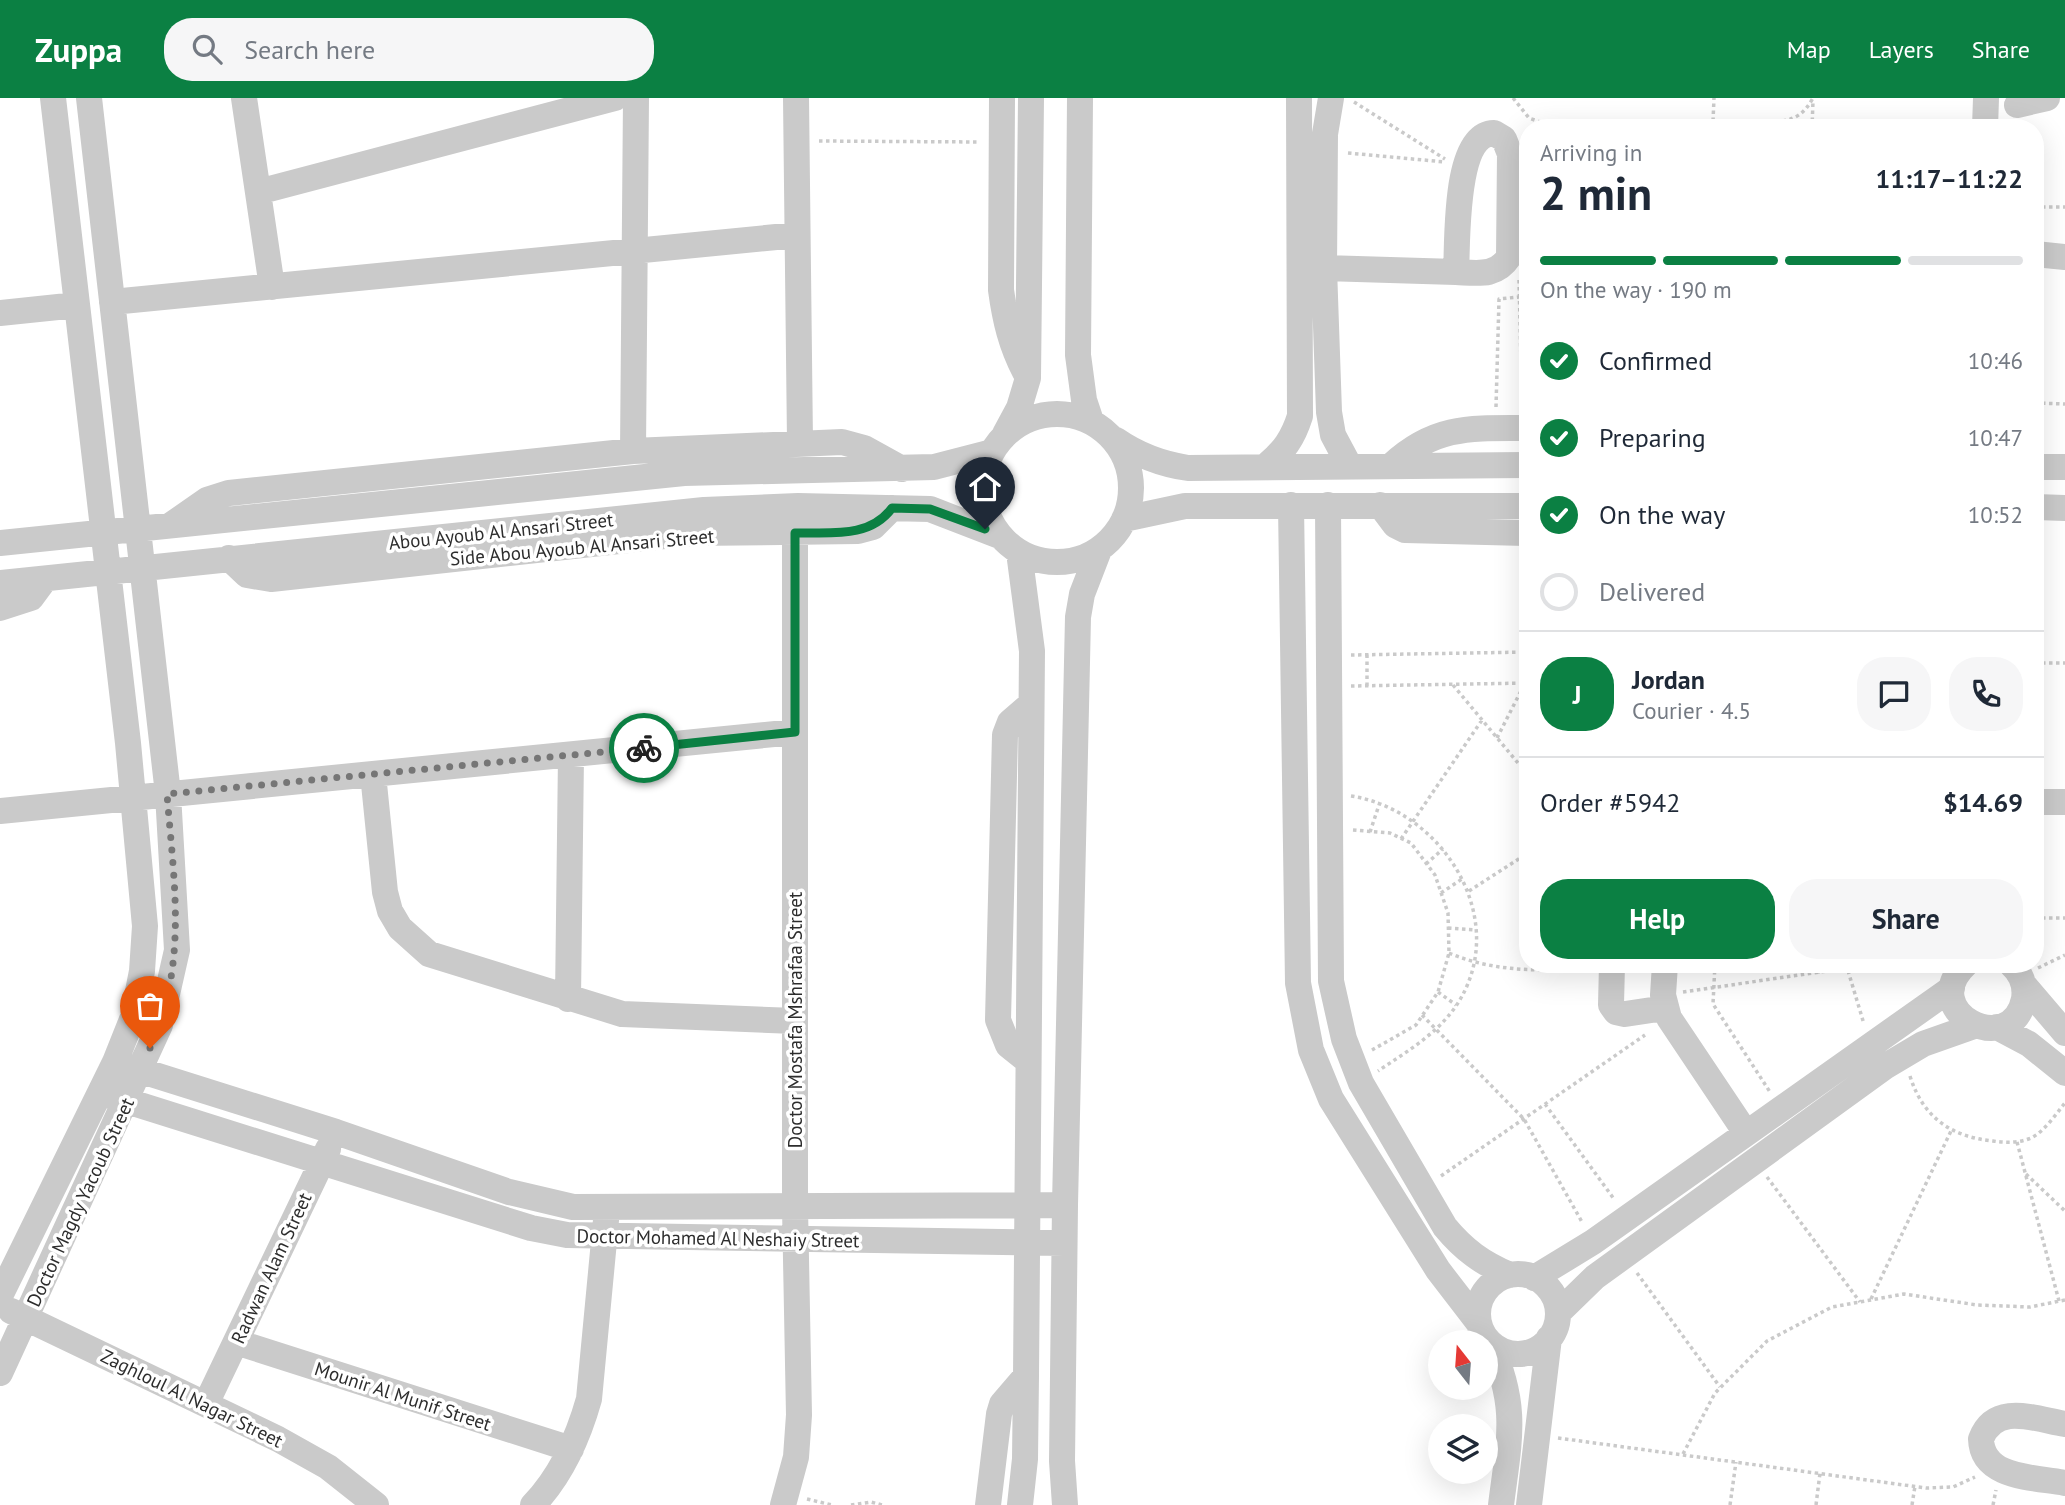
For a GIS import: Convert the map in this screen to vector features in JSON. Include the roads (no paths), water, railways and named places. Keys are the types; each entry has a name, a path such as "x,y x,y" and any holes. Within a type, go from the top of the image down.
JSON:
{"street":[{"name":"Doctor Magdy Yacoub Street","path":"0,1296 115,1062 133,1017 144,950 145,926 134,798 53,98"},
{"name":"Doctor Magdy Yacoub Street","path":"0,1373 160,1025 177,950 167,794 89,98"},
{"path":"244,98 272,287"},
{"path":"258,192 615,98"},
{"path":"633,451 636,98"},
{"path":"796,98 800,442"},
{"path":"1002,98 1002,300 1014,350 1028,378"},
{"path":"1020,1505 1025,1459 1026,1376 1030,618 1009,544 984,504 982,486 998,444 1019,408 1028,378 1031,98"},
{"path":"1080,98 1078,355 1084,400 1091,421"},
{"path":"1267,465 1288,444 1300,416 1298,98"},
{"path":"1331,98 1325,151 1324,268 1329,412 1333,435 1349,465"},
{"path":"1985,119 1986,98"},
{"path":"2018,110 2047,98"},
{"path":"1324,268 1488,273 1501,268 1509,257 1509,148 1499,135 1488,133 1476,143 1462,177 1457,272"},
{"path":"112,302 797,235"},
{"path":"2044,255 2065,257"},
{"path":"0,313 77,305"},
{"path":"998,444 1023,422 1045,415 1068,414 1091,421 1138,454 1162,464 1188,468 1267,465 1519,465"},
{"path":"1392,465 1412,446 1436,434 1519,428"},
{"path":"1009,544 1037,560 1076,560 1099,550 1117,533 1124,519 1132,486 1128,462 1115,440"},
{"path":"169,526 187,512 229,493 633,451 842,442 864,448 903,470"},
{"name":"Abou Ayoub Al Ansari Street","path":"0,543 684,472 903,470 963,462 998,444"},
{"path":"2044,467 2065,467"},
{"path":"1291,505 1298,970 1304,1023 1331,1099 1438,1270 1482,1330"},
{"path":"1328,505 1328,828 1331,981 1337,1016 1356,1073 1422,1189 1463,1248 1485,1264 1522,1276 1551,1292 1558,1313"},
{"path":"1380,505 1395,525 1420,532 1519,533"},
{"name":"Abou Ayoub Al Ansari Street","path":"0,583 704,510 798,506 930,509 1009,544"},
{"path":"1124,519 1185,506 1519,506"},
{"name":"Side Abou Ayoub Al Ansari Street","path":"229,558 247,575 271,579 681,534 858,531 873,527 892,508"},
{"path":"0,528 15,532 28,540"},
{"name":"Doctor Mostafa Mshrafaa Street","path":"783,1505 796,1457 799,1415 794,1021 795,533"},
{"path":"1065,1505 1062,1461 1064,1243 1078,617 1082,594 1099,550"},
{"path":"0,608 31,598 45,579"},
{"path":"0,811 795,732"},
{"path":"568,999 571,755"},
{"path":"373,774 385,892 400,928 429,954 622,1014 794,1021"},
{"path":"2044,802 2065,802"},
{"path":"1612,973 1611,1005 1616,1012 1625,1014 1666,1007"},
{"path":"1665,973 1666,1007 1746,1133"},
{"path":"1484,1330 1481,1297 1498,1279 1522,1276 1593,1242 1952,988 1961,973"},
{"path":"1529,1505 1549,1338 1558,1313 1595,1277 1904,1054 1923,1044 2015,1016 2024,996 2019,975"},
{"path":"2019,975 2065,1033"},
{"path":"1952,988 1956,1010 2029,1044 2065,1073"},
{"name":"Doctor Mohamed Al Neshaiy Street","path":"115,1062 336,1132 530,1198 573,1207 1065,1205"},
{"name":"Doctor Mohamed Al Neshaiy Street","path":"100,1092 531,1228 604,1238 1064,1243"},
{"name":"Radwan Alam Street","path":"206,1404 336,1132"},
{"path":"533,1505 561,1470 589,1399 607,1208"},
{"name":"Zaghloul Al Nagar Street","path":"0,1306 278,1438 328,1467 376,1505"},
{"path":"1498,1348 1501,1351 1527,1353 1549,1338"},
{"name":"Mounir Al Munif Street","path":"236,1342 571,1449"},
{"path":"1498,1360 1512,1419 1501,1505"},
{"path":"988,1505 999,1414 1002,1404 1026,1376"},
{"path":"2065,1424 2010,1414 2000,1416 1985,1429 1982,1438 1982,1448 1992,1466 2065,1483"}]}
